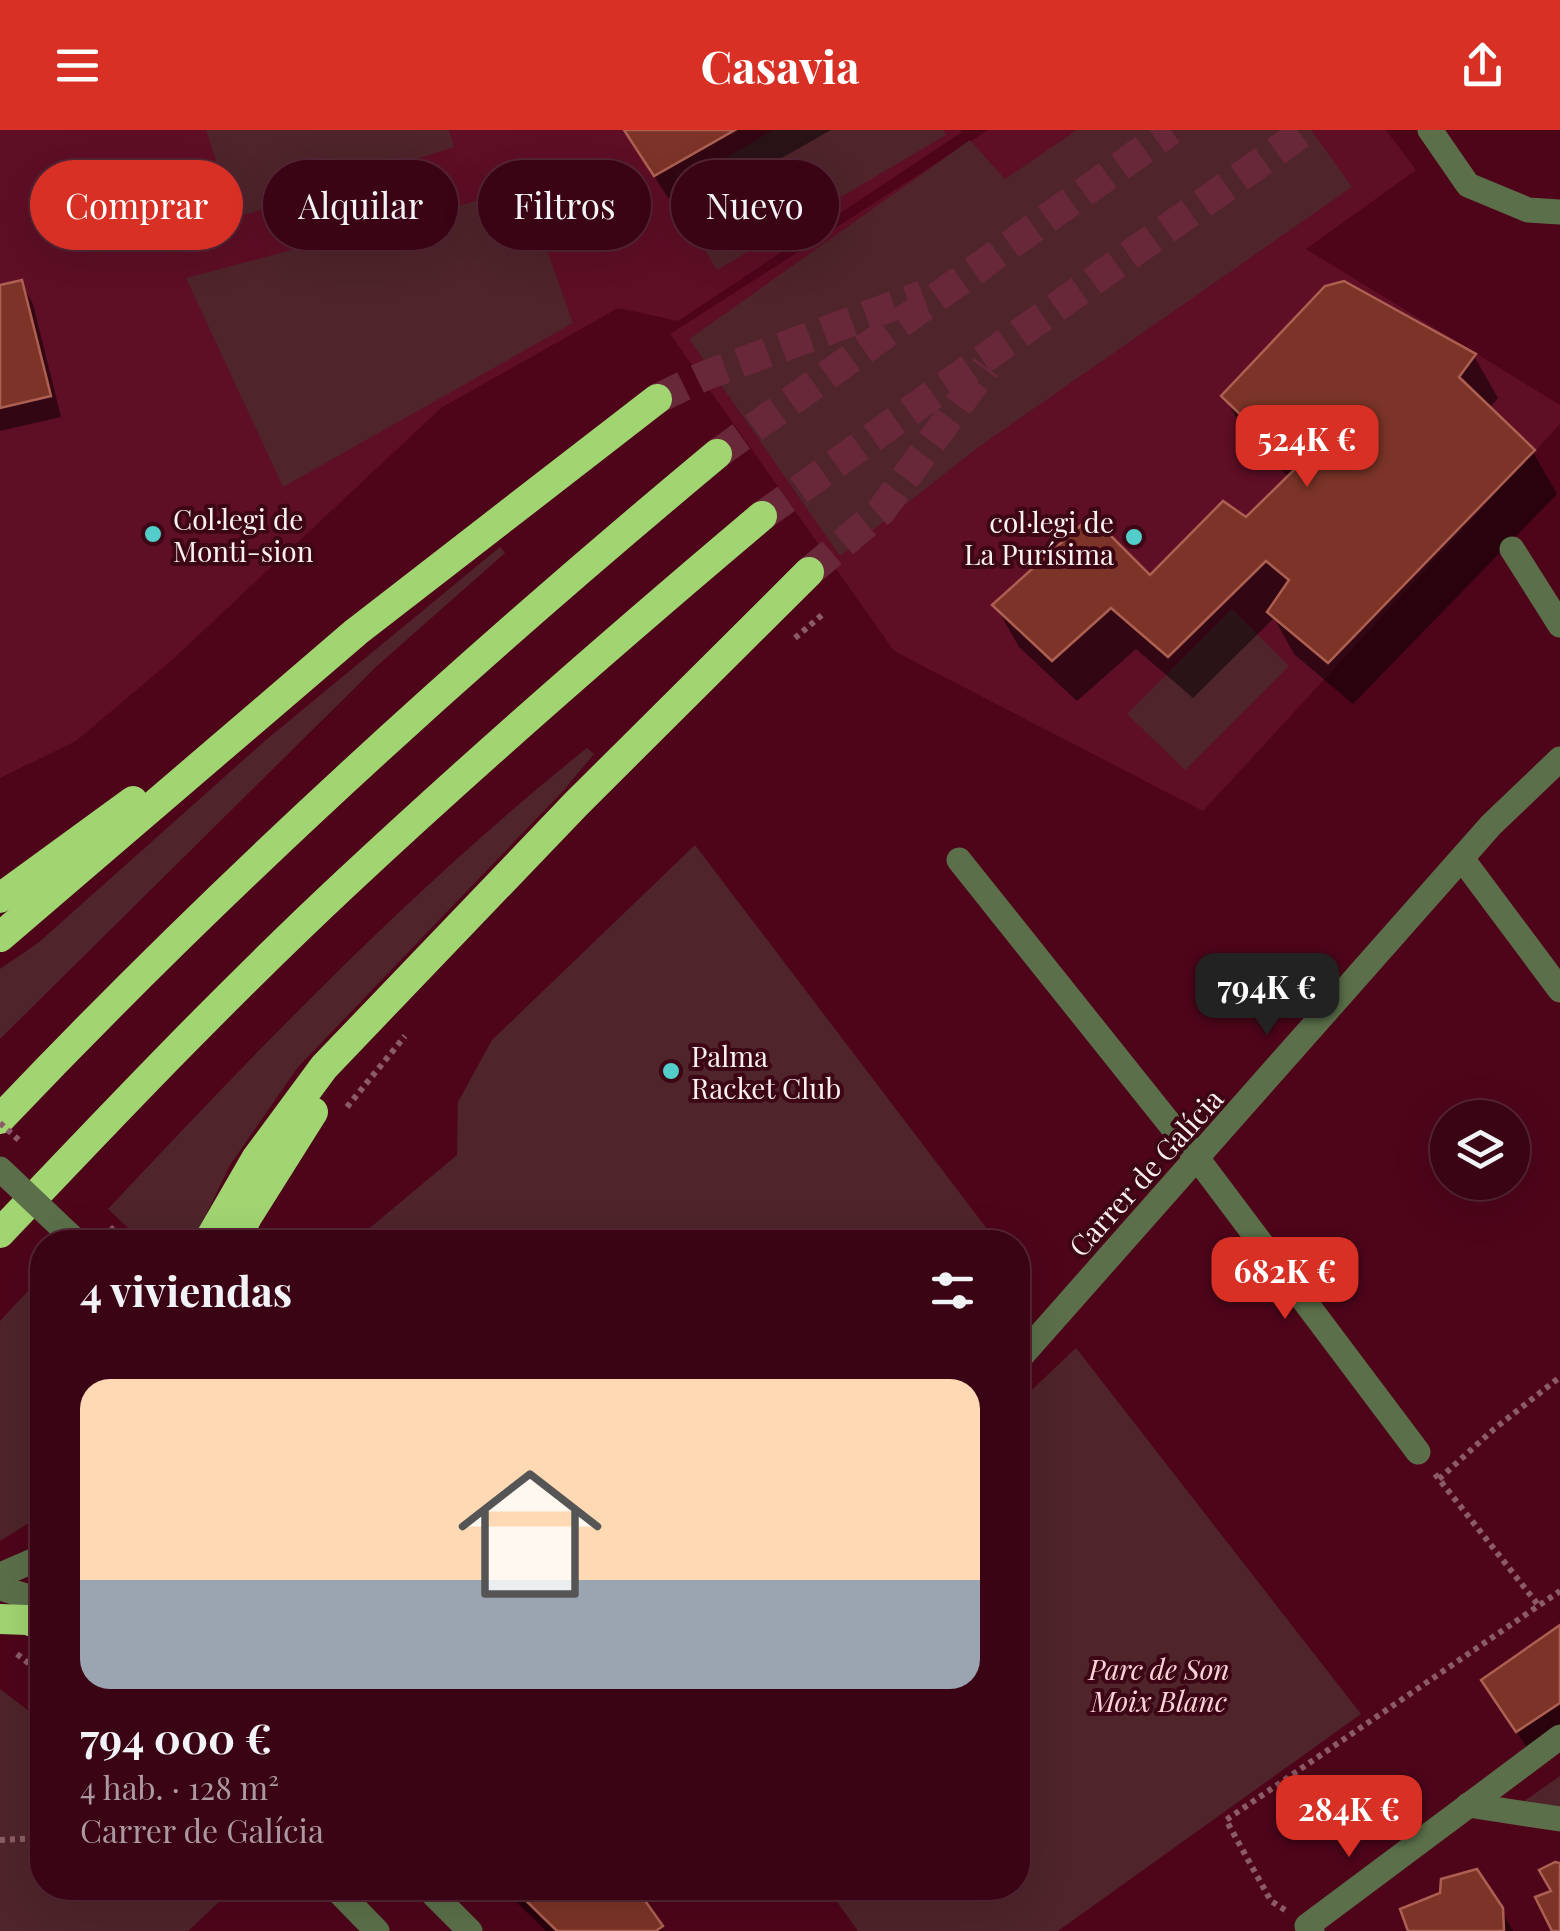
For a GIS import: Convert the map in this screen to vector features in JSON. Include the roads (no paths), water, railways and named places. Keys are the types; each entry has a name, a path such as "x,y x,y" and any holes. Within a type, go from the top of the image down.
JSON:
{"highway":[{"path":"0,937 246,722 432,570 657,399"},
{"path":"0,1120 152,963 393,733 560,585 718,454"},
{"path":"0,1233 344,884 540,705 762,516"},
{"path":"215,1230 281,1122 324,1067 603,777 809,572"},
{"path":"0,898 246,722"},
{"path":"241,1230 298,1134 393,994"},
{"path":"0,1619 30,1623"}],"street":[{"path":"1430,130 1468,185 1528,210 1560,212"},
{"path":"1512,549 1560,625"},
{"name":"Carrer de Galícia","path":"1030,1346 1491,825 1560,760"},
{"path":"959,860 1197,1158 1418,1452"},
{"path":"1463,860 1560,990"},
{"path":"0,1169 64,1230"},
{"path":"0,1575 30,1562"},
{"path":"0,1588 30,1597"},
{"path":"1310,1928 1560,1737"},
{"path":"1468,1805 1560,1819"},
{"path":"347,1900 377,1931"},
{"path":"439,1900 470,1931"}],"tunnel":[{"path":"717,454 1171,130"},
{"path":"762,516 1306,130"},
{"path":"657,399 704,376 923,295"},
{"path":"809,572 881,511 986,367"}],"place":[{"name":"Col·legi de Monti-sion","path":"153,534"},
{"name":"col·legi de La Purísima","path":"1134,537"},
{"name":"Palma Racket Club","path":"671,1071"}],"park label":[{"name":"Parc de Son Moix Blanc","path":"1159,1684"}]}
